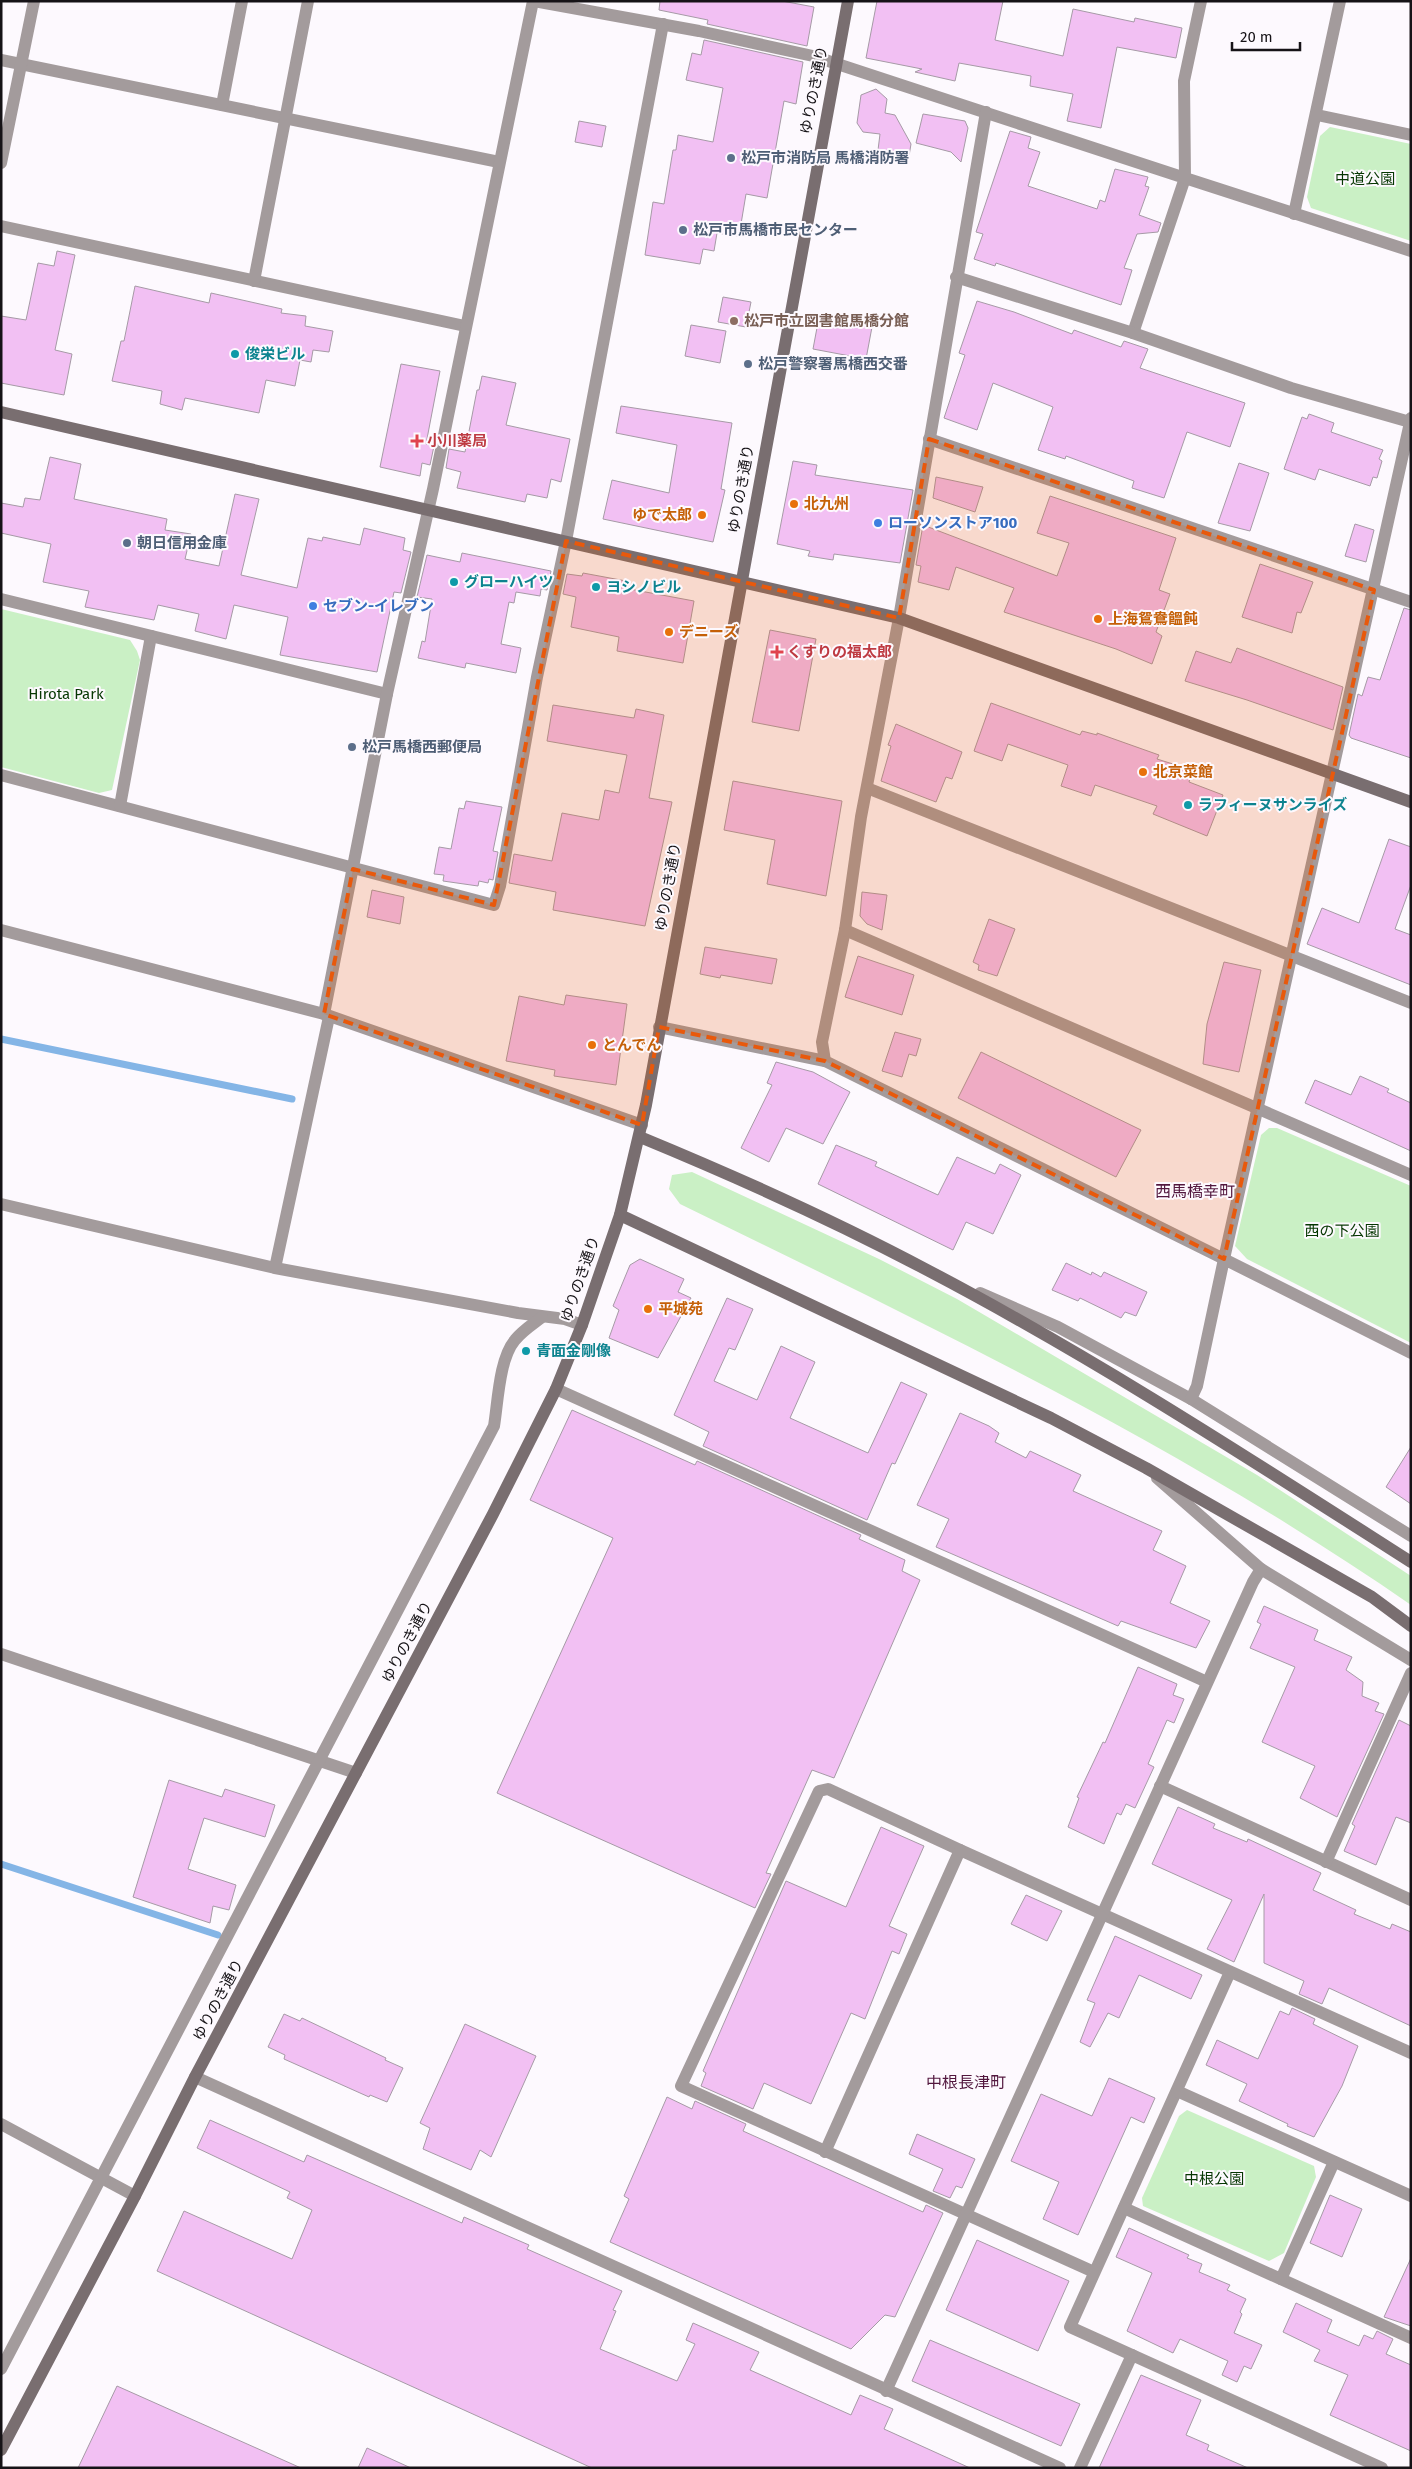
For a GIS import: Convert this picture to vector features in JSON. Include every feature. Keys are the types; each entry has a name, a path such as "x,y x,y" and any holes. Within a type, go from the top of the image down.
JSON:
{"street":[{"path":"1,163 34,1"},
{"path":"222,105 242,1"},
{"path":"254,281 308,1"},
{"path":"275,1268 326,1016 387,694 428,509 534,1 699,30 836,62 1411,251"},
{"name":"ゆりのき通り","path":"1,2450 556,1389 582,1325 620,1215 641,1131 740,582 848,1"},
{"path":"1133,332 1185,178 1184,81 1201,1"},
{"path":"1294,214 1340,1"},
{"path":"1,774 494,905 502,876 537,677 566,542 662,24"},
{"path":"1,60 499,162"},
{"path":"825,1061 822,1042 845,930 867,788 899,618 956,277 986,112"},
{"path":"1316,115 1411,135"},
{"path":"1,226 465,326"},
{"path":"956,277 1133,332 1291,388 1410,425 1197,1386 1191,1399"},
{"path":"1,412 899,618 1411,802"},
{"path":"929,439 1411,602"},
{"path":"1,599 387,694"},
{"path":"120,806 151,636"},
{"path":"867,788 1411,1003"},
{"path":"1,930 326,1016 641,1131 738,1180 930,1271 1058,1327 1191,1399 1411,1536"},
{"path":"845,930 1411,1174"},
{"path":"659,1027 825,1061 1411,1353"},
{"path":"1,1204 275,1268 542,1317 565,1319 582,1325"},
{"path":"620,1215 1052,1418 1146,1468 1372,1597 1411,1626"},
{"path":"930,1271 1088,1360 1224,1442 1411,1562"},
{"path":"1,2369 494,1426 502,1375 514,1340 542,1317"},
{"path":"556,1389 1207,1682"},
{"path":"1146,1468 1261,1568 1411,1660"},
{"path":"886,2391 1252,1582 1261,1568"},
{"path":"1,1654 356,1773"},
{"path":"1326,1862 1411,1673"},
{"path":"1160,1786 1411,1900"},
{"path":"1094,2272 966,2216 681,2086 819,1791 828,1789 1411,2053"},
{"path":"824,2152 960,1850"},
{"path":"1230,1972 1070,2327 1382,2468"},
{"path":"195,2076 886,2391 1060,2468"},
{"path":"1177,2091 1411,2196"},
{"path":"1,2124 135,2196"},
{"path":"1281,2279 1334,2162"},
{"path":"1124,2208 1411,2338"},
{"path":"1080,2468 1132,2355"}],"highlighted area":[{"path":"929,439 1374,590 1224,1259 825,1061 659,1027 642,1125 324,1014 353,869 494,905 566,541 899,618"}],"green space":[{"name":"中道公園","path":"1330,127 1411,144 1411,241 1311,208 1307,197 1320,136"},
{"name":"Hirota Park","path":"1,609 130,640 137,651 140,660 112,790 99,793 1,767"},
{"name":"西の下公園","path":"1269,1128 1277,1128 1411,1186 1411,1343 1247,1259 1235,1246 1261,1135"},
{"path":"692,1172 879,1259 957,1299 1257,1475 1411,1576 1411,1605 1324,1547 1235,1492 1145,1440 961,1343 680,1204 669,1189 672,1175"},
{"name":"中根公園","path":"1187,2110 1314,2166 1316,2177 1284,2253 1269,2261 1143,2206 1142,2198 1179,2116"}],"building":[{"path":"660,1 782,1 814,7 807,46 707,24 708,20 659,10"},
{"path":"877,1 1003,1 995,40 1063,56 1073,9 1134,22 1135,18 1182,28 1176,58 1117,47 1101,128 1067,121 1073,94 1030,86 1031,76 959,63 955,81 915,72 922,69 866,58"},
{"path":"704,40 803,62 796,104 784,101 767,198 746,194 739,236 717,233 714,251 703,249 700,264 645,255 653,202 664,204 673,150 676,150 678,135 713,142 723,88 686,80 692,53 701,55"},
{"path":"876,89 887,99 885,113 895,115 911,144 909,156 878,150 880,134 863,132 857,123 861,95"},
{"path":"923,114 965,121 968,128 961,162 951,152 916,143"},
{"path":"579,121 606,126 602,147 575,142"},
{"path":"1010,131 1031,137 1028,148 1040,152 1028,186 1097,209 1100,200 1105,202 1115,169 1148,177 1145,186 1149,187 1139,215 1161,223 1158,232 1137,234 1124,268 1132,270 1121,305 996,263 995,266 974,259 983,234 976,232"},
{"path":"57,251 75,255 55,350 72,354 64,395 1,383 1,316 26,320 38,263 54,266"},
{"path":"135,286 209,303 211,293 282,309 281,313 306,316 305,326 333,331 329,352 313,350 311,362 300,360 295,386 266,380 259,413 185,398 182,410 160,404 162,391 112,381 121,341 124,341"},
{"path":"723,297 751,302 746,327 718,322"},
{"path":"977,301 1014,312 1072,334 1074,330 1121,347 1124,341 1148,349 1140,368 1245,403 1230,447 1187,432 1164,498 1132,488 1134,481 1066,456 1065,459 1038,450 1053,407 993,383 977,430 944,418 965,355 959,353"},
{"path":"819,317 872,327 866,359 813,349"},
{"path":"691,325 726,331 720,363 685,356"},
{"path":"401,364 440,371 426,444 434,446 430,465 422,463 420,476 380,467"},
{"path":"482,376 516,383 506,425 570,439 561,482 551,479 547,498 527,494 525,502 457,488 461,472 446,468 449,449 465,452 477,390 479,390"},
{"path":"621,406 732,423 721,489 725,490 713,542 603,519 612,480 669,493 677,445 616,433"},
{"path":"1309,414 1334,423 1331,432 1383,450 1379,459 1382,461 1377,478 1373,477 1370,486 1319,469 1315,480 1284,469 1302,417 1307,419"},
{"path":"50,457 81,464 74,499 167,519 165,530 191,534 185,559 219,566 235,494 259,499 241,575 297,588 308,538 322,541 323,537 360,545 364,528 405,538 403,550 411,552 401,593 394,592 377,672 280,655 288,617 234,605 226,639 195,631 199,614 158,605 154,620 85,607 89,591 43,582 51,544 1,533 1,503 23,507 25,498 40,500"},
{"path":"793,461 817,465 815,475 913,490 900,563 834,554 833,560 808,556 810,551 777,544"},
{"path":"1239,463 1269,473 1250,531 1218,523"},
{"path":"936,477 983,487 975,512 933,498"},
{"path":"1050,496 1176,538 1159,590 1170,594 1156,632 1162,636 1152,664 1116,649 1004,612 1014,588 956,567 949,590 918,582 921,566 916,565 923,525 1057,576 1069,543 1037,533"},
{"path":"1355,524 1374,530 1366,562 1345,556"},
{"path":"462,553 551,571 547,590 541,589 540,596 516,592 514,603 509,602 501,644 521,648 516,673 466,663 465,668 418,658 422,641 425,642 432,599 417,597 427,555 460,562"},
{"path":"1260,564 1313,582 1301,613 1297,612 1292,633 1242,617"},
{"path":"583,573 626,581 624,588 694,601 683,663 617,651 619,637 571,627 576,597 563,594 567,574 582,576"},
{"path":"1404,608 1411,610 1411,758 1351,738 1349,735 1358,694 1362,696 1368,677 1380,680"},
{"path":"770,630 816,639 799,731 752,722"},
{"path":"1237,648 1343,687 1333,730 1185,681 1196,651 1231,663"},
{"path":"991,703 1080,735 1082,731 1097,735 1097,733 1159,755 1157,759 1192,770 1189,782 1223,795 1207,836 1153,814 1157,806 1095,785 1091,796 1061,786 1068,765 1008,744 1002,761 974,751"},
{"path":"553,705 634,718 636,709 664,715 649,798 672,802 645,926 553,910 556,892 509,883 514,854 552,861 562,813 599,820 605,790 619,793 627,755 547,741"},
{"path":"896,724 962,752 952,779 946,777 936,802 881,781 891,746 888,745"},
{"path":"733,781 842,801 826,896 767,884 775,840 724,830"},
{"path":"466,801 502,807 493,851 498,852 493,880 489,879 488,883 479,881 478,886 443,881 444,875 434,874 439,847 451,849 459,808 464,809"},
{"path":"1389,839 1411,847 1411,885 1395,929 1411,935 1411,985 1307,944 1322,908 1359,923"},
{"path":"372,890 404,897 400,924 367,917"},
{"path":"862,892 887,895 882,930 867,924 860,916"},
{"path":"989,919 1015,929 997,976 978,970 979,965 973,962"},
{"path":"705,947 777,959 772,984 721,975 720,978 700,974"},
{"path":"858,956 914,975 902,1015 845,997"},
{"path":"1224,962 1261,970 1239,1072 1203,1064 1207,1024"},
{"path":"566,995 627,1004 616,1085 554,1076 555,1070 506,1061 519,996 564,1005"},
{"path":"895,1032 921,1039 916,1056 909,1054 902,1077 882,1071"},
{"path":"981,1052 1141,1130 1116,1177 958,1098"},
{"path":"776,1062 813,1072 850,1092 823,1144 786,1128 769,1162 741,1148 772,1085 767,1083"},
{"path":"1360,1076 1389,1089 1387,1092 1411,1103 1411,1151 1305,1103 1315,1080 1351,1095"},
{"path":"836,1145 877,1162 875,1166 938,1195 957,1157 995,1174 1000,1164 1021,1175 993,1234 966,1222 953,1250 818,1184"},
{"path":"640,1259 684,1279 678,1292 691,1298 658,1358 609,1338 619,1310 613,1306 630,1265"},
{"path":"1066,1263 1091,1275 1092,1272 1101,1277 1104,1272 1147,1292 1136,1316 1125,1312 1121,1318 1080,1298 1078,1301 1052,1290"},
{"path":"727,1298 753,1309 735,1350 729,1348 714,1381 757,1400 781,1346 815,1362 790,1418 868,1453 901,1382 927,1394 895,1464 892,1463 867,1520 703,1446 709,1432 674,1415"},
{"path":"572,1410 695,1465 697,1461 861,1535 859,1539 905,1560 902,1571 920,1580 834,1778 812,1770 766,1873 771,1874 755,1908 497,1793 613,1538 530,1500"},
{"path":"960,1413 989,1426 999,1433 995,1442 1026,1458 1030,1451 1081,1475 1073,1491 1162,1531 1153,1550 1186,1566 1170,1603 1210,1621 1196,1648 1121,1621 1118,1626 936,1547 949,1519 917,1505"},
{"path":"1411,1447 1411,1504 1386,1487"},
{"path":"1264,1606 1318,1630 1314,1640 1352,1657 1346,1670 1363,1682 1362,1696 1379,1703 1375,1711 1384,1714 1337,1817 1300,1798 1315,1766 1262,1742 1295,1667 1250,1648 1261,1624 1257,1622"},
{"path":"1138,1667 1177,1684 1173,1695 1184,1699 1174,1723 1167,1720 1148,1764 1154,1767 1135,1808 1126,1804 1121,1815 1117,1813 1104,1844 1068,1827 1079,1798 1077,1797 1103,1742 1105,1743"},
{"path":"1399,1720 1411,1726 1411,1823 1396,1817 1376,1865 1344,1851 1355,1826 1352,1824"},
{"path":"169,1780 222,1797 225,1789 275,1805 265,1837 204,1818 188,1869 236,1885 229,1910 213,1906 210,1923 133,1897"},
{"path":"1178,1807 1215,1824 1213,1828 1247,1842 1248,1839 1321,1873 1313,1890 1356,1910 1354,1914 1390,1929 1392,1924 1411,1932 1411,2026 1329,1988 1322,2004 1299,1994 1304,1981 1264,1963 1264,1894 1234,1962 1207,1949 1232,1900 1152,1864"},
{"path":"881,1827 924,1846 889,1926 907,1934 899,1954 892,1951 865,2019 851,2013 811,2104 764,2083 753,2109 701,2086 706,2073 703,2071 786,1881 846,1907"},
{"path":"1026,1895 1062,1911 1047,1941 1011,1924"},
{"path":"1115,1936 1202,1975 1191,1999 1139,1975 1119,2018 1108,2013 1090,2047 1080,2042 1095,2003 1087,2000"},
{"path":"1292,2008 1315,2019 1313,2024 1358,2046 1342,2086 1314,2137 1287,2126 1288,2124 1239,2101 1247,2084 1206,2065 1217,2040 1258,2059 1280,2011 1289,2015"},
{"path":"284,2014 300,2021 302,2018 403,2068 387,2102 370,2095 369,2097 284,2059 285,2055 268,2047"},
{"path":"465,2024 536,2056 491,2157 480,2150 471,2170 423,2149 430,2128 420,2123"},
{"path":"1109,2078 1155,2098 1144,2123 1131,2117 1078,2235 1043,2219 1059,2182 1011,2161 1041,2094 1092,2116"},
{"path":"667,2097 692,2109 695,2101 746,2124 743,2131 923,2212 926,2205 943,2213 895,2317 885,2315 851,2349 610,2242 629,2199 624,2196"},
{"path":"210,2120 304,2162 307,2155 462,2223 464,2217 529,2245 527,2249 622,2291 613,2310 616,2311 600,2349 677,2381 695,2344 686,2340 693,2323 759,2352 750,2370 851,2415 860,2395 893,2409 884,2429 970,2468 592,2468 157,2271 184,2211 292,2259 312,2210 287,2198 290,2192 197,2148"},
{"path":"917,2134 975,2159 962,2188 956,2186 950,2198 933,2191 943,2169 909,2154"},
{"path":"1330,2195 1362,2209 1342,2257 1310,2243"},
{"path":"1129,2228 1189,2255 1187,2258 1202,2264 1199,2272 1230,2285 1227,2290 1246,2299 1234,2333 1262,2345 1251,2369 1244,2366 1237,2382 1222,2375 1228,2361 1180,2339 1173,2353 1127,2331 1152,2273 1116,2257"},
{"path":"977,2240 1069,2281 1038,2351 946,2310"},
{"path":"1411,2258 1411,2326 1384,2317"},
{"path":"1296,2303 1332,2320 1327,2332 1359,2346 1364,2335 1373,2339 1377,2331 1393,2339 1386,2354 1411,2365 1411,2451 1330,2415 1348,2375 1314,2361 1320,2350 1283,2332"},
{"path":"930,2340 1080,2404 1061,2446 912,2381"},
{"path":"1141,2375 1201,2400 1186,2435 1209,2445 1207,2450 1248,2468 1099,2468"},
{"path":"117,2386 301,2468 78,2468"},
{"path":"367,2448 411,2468 358,2468"}],"waterway":[{"path":"1,1039 292,1099"},
{"path":"1,1864 218,1935"}],"place":[{"name":"松戸市消防局 馬橋消防署","path":"731,158"},
{"name":"松戸市馬橋市民センター","path":"683,230"},
{"name":"松戸市立図書館馬橋分館","path":"734,321"},
{"name":"俊栄ビル","path":"235,354"},
{"name":"松戸警察署馬橋西交番","path":"748,364"},
{"name":"小川薬局","path":"417,441"},
{"name":"北九州","path":"794,504"},
{"name":"ゆで太郎","path":"702,515"},
{"name":"ローソンストア100","path":"878,523"},
{"name":"朝日信用金庫","path":"127,543"},
{"name":"グローハイツ","path":"454,582"},
{"name":"ヨシノビル","path":"596,587"},
{"name":"セブン-イレブン","path":"313,606"},
{"name":"上海鴛鴦饂飩","path":"1098,619"},
{"name":"デニーズ","path":"669,632"},
{"name":"くすりの福太郎","path":"777,652"},
{"name":"松戸馬橋西郵便局","path":"352,747"},
{"name":"北京菜館","path":"1143,772"},
{"name":"ラフィーヌサンライズ","path":"1188,805"},
{"name":"とんでん","path":"592,1045"},
{"name":"平城苑","path":"648,1309"},
{"name":"青面金剛像","path":"526,1351"}],"district":[{"name":"西馬橋幸町","path":"1195,1191"},
{"name":"中根長津町","path":"966,2082"}]}
